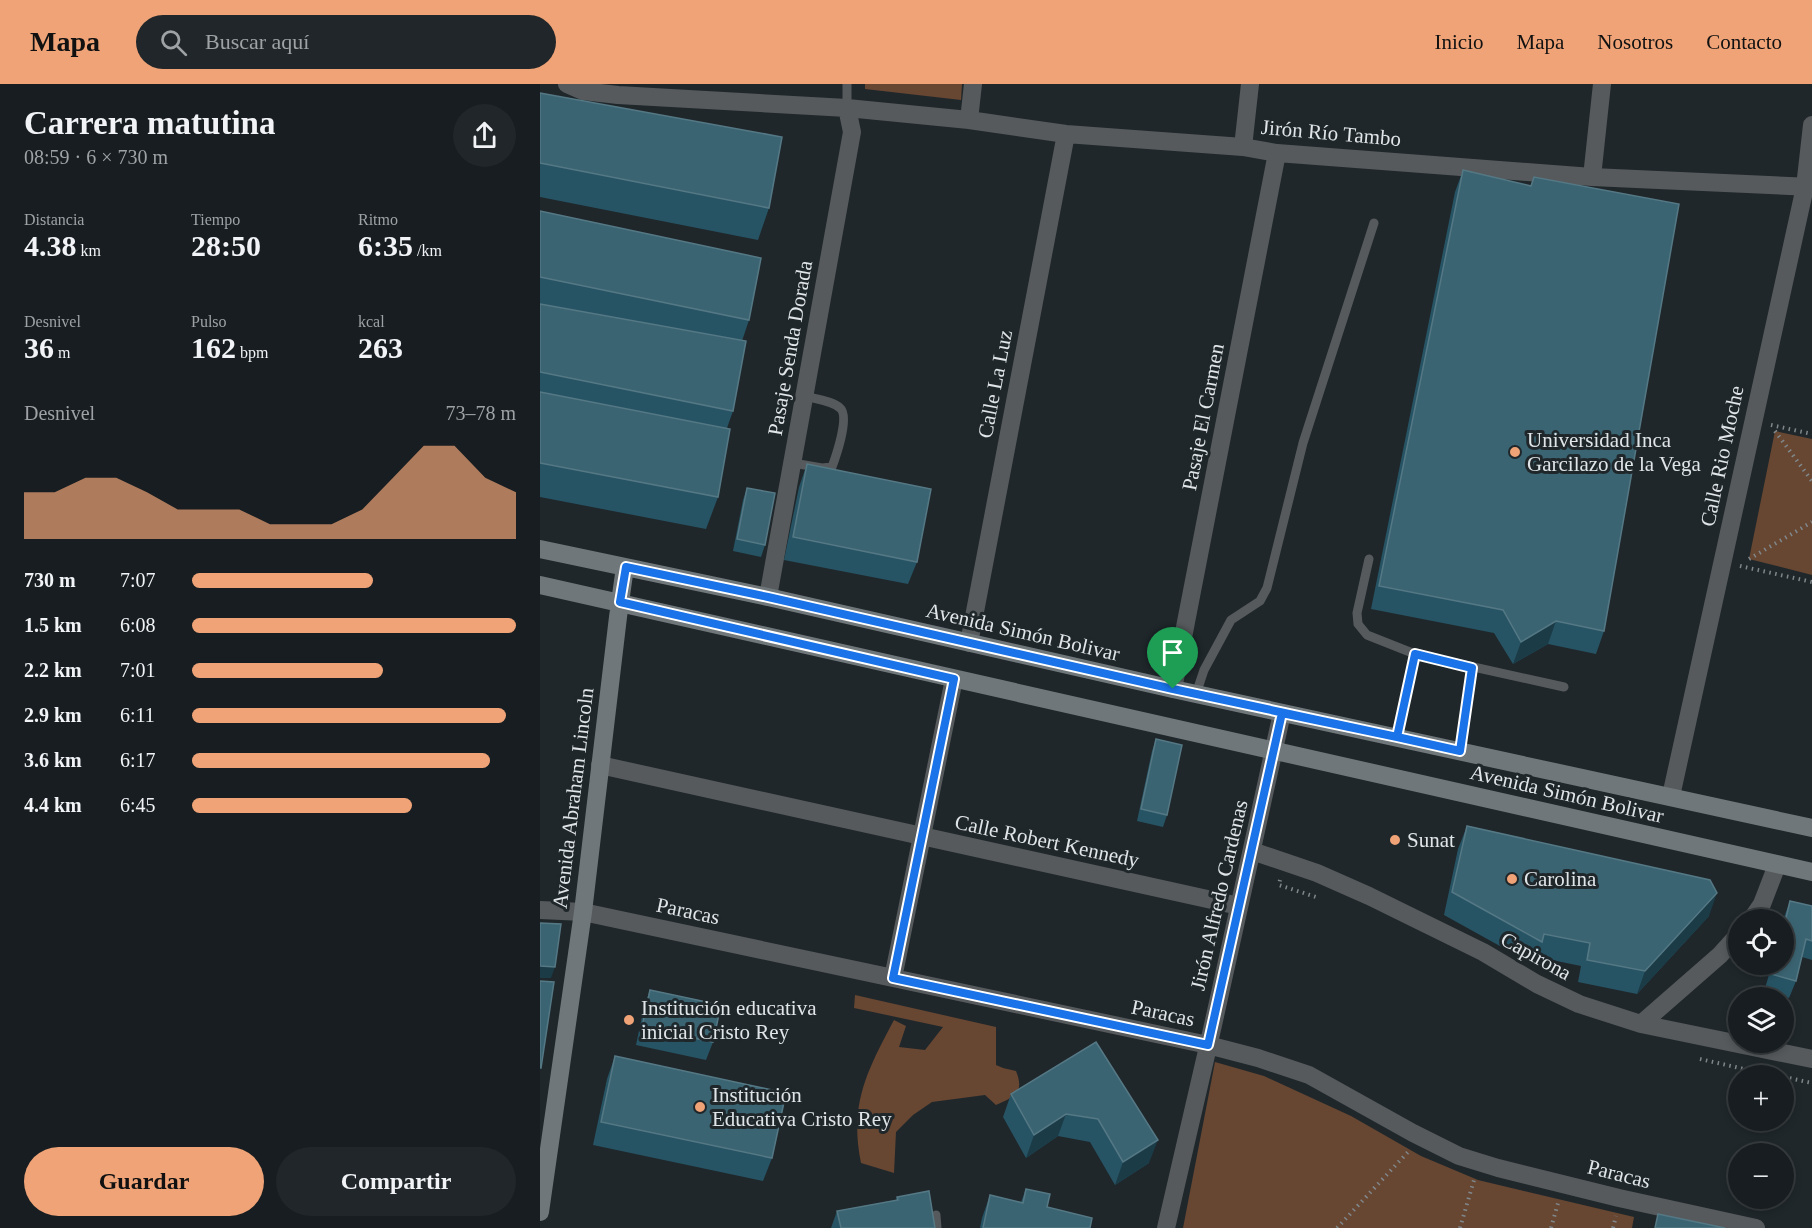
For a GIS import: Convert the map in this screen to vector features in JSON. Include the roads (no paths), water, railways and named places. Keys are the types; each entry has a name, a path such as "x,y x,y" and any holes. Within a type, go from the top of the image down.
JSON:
{"main road":[{"name":"Avenida Simón Bolivar","path":"540,549 768,597 1173,689 1812,828"},
{"name":"Avenida Abraham Lincoln","path":"540,1212 583,912 626,567"},
{"name":"Avenida Simón Bolivar","path":"540,585 1812,872"}],"street":[{"name":"Jirón Río Tambo","path":"567,84 583,91 618,95 847,108 969,120 1066,134 1243,147 1277,153 1592,177 1808,187"},
{"path":"969,120 973,84"},
{"path":"1243,147 1250,84"},
{"path":"1592,177 1602,84"},
{"name":"Pasaje Senda Dorada","path":"768,597 852,132 847,108"},
{"name":"Calle Rio Moche","path":"1671,796 1753,421 1808,187 1812,125"},
{"name":"Calle La Luz","path":"969,643 1066,134"},
{"name":"Pasaje El Carmen","path":"1173,689 1277,153"},
{"path":"893,978 954,679"},
{"name":"Jirón Alfredo Cardenas","path":"1166,1228 1282,713"},
{"name":"Calle Robert Kennedy","path":"600,765 1239,906"},
{"name":"Capirona","path":"1252,851 1317,873 1369,896 1483,952 1537,984 1579,1004 1641,1024 1812,1059"},
{"path":"1759,909 1777,865"},
{"name":"Paracas","path":"540,910 583,912 1208,1045 1258,1058 1309,1075 1460,1156 1498,1168 1640,1203 1756,1228"},
{"path":"1641,1024 1728,946"}],"lane":[{"path":"847,84 847,108"},
{"path":"1196,694 1204,670 1231,620 1260,601 1267,588 1303,443 1374,223"},
{"path":"793,463 822,468 832,467 844,421 844,412 839,406 804,396"},
{"path":"1369,559 1357,613 1358,624 1367,635 1415,654 1564,687"},
{"path":"1397,737 1415,654"},
{"path":"1460,751 1472,668"},
{"path":"936,1215 938,1228"}],"place":[{"name":"Universidad Inca Garcilazo de la Vega","path":"1515,452"},
{"name":"Sunat","path":"1395,840"},
{"name":"Carolina","path":"1512,879"},
{"name":"Institución educativa inicial Cristo Rey","path":"629,1020"},
{"name":"Institución Educativa Cristo Rey","path":"700,1107"}]}
